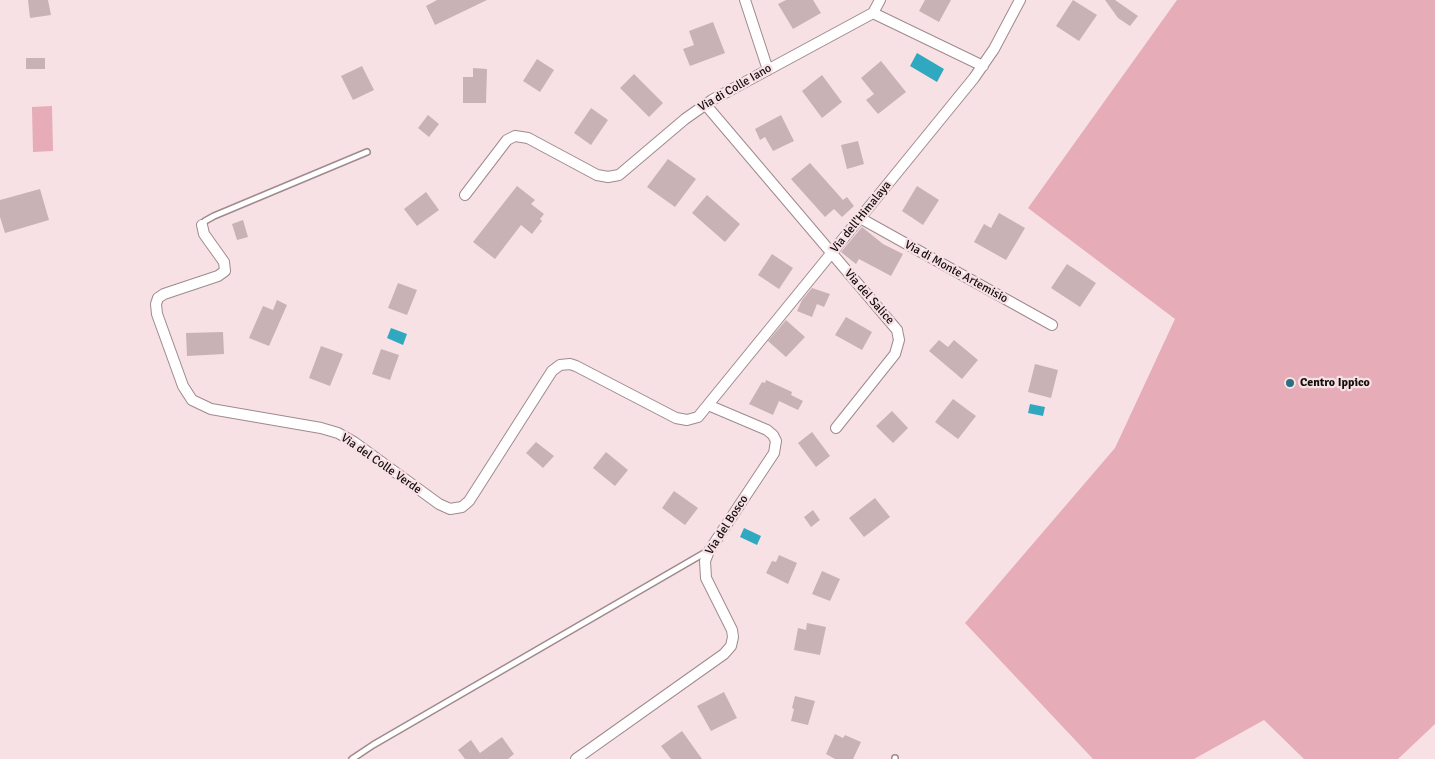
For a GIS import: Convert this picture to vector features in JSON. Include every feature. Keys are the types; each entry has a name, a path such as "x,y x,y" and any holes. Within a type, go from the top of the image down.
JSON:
{"street":[{"path":"745,0 768,70"},
{"path":"880,0 873,13 983,66"},
{"name":"Via dell'Himalaya","path":"687,420 698,417 983,66 1020,0"},
{"name":"Via di Colle Iano","path":"465,196 505,142 512,137 528,138 604,177 613,177 623,173 705,104 873,13"},
{"name":"Via del Salice","path":"705,104 895,327 899,340 893,357 836,428"},
{"name":"Via di Monte Artemisio","path":"860,218 1052,325"},
{"name":"Via del Colle Verde","path":"202,225 204,234 224,262 224,271 218,276 164,294 158,298 156,304 157,314 182,386 189,397 197,404 211,409 321,428 343,436 444,507 458,508 465,506 552,371 560,364 576,366 672,416 687,420"},
{"name":"Via del Bosco","path":"576,759 730,648 733,641 732,630 705,574 704,561 774,453 776,441 767,430 708,404"}],"lane":[{"path":"202,225 214,216 367,152"},
{"path":"352,759 373,745 709,551"}],"shaded area":[{"name":"Centro Ippico","path":"1177,0 1435,0 1435,724 1398,759 1304,759 1264,720 1194,759 1093,759 965,623 1115,448 1175,319 1028,208"},
{"path":"52,106 53,151 33,152 32,107"}],"water":[{"path":"917,53 944,69 937,82 910,66"},
{"path":"391,328 407,334 403,345 387,338"},
{"path":"1030,404 1045,407 1043,416 1028,413"},
{"path":"744,528 761,536 757,545 740,537"}],"building":[{"path":"28,0 48,0 51,15 30,18"},
{"path":"437,0 487,0 435,25 426,6"},
{"path":"786,0 813,0 821,13 793,29 778,4"},
{"path":"925,0 951,0 939,22 919,11"},
{"path":"1073,0 1097,15 1079,41 1056,26"},
{"path":"1105,0 1115,0 1138,16 1130,26 1118,18"},
{"path":"713,22 725,53 690,66 683,49 694,45 689,31"},
{"path":"26,58 45,58 45,69 26,69"},
{"path":"537,59 554,70 540,92 523,81"},
{"path":"881,61 906,92 878,114 866,100 874,94 861,78"},
{"path":"362,66 374,90 353,100 341,76"},
{"path":"473,68 487,69 486,103 463,103 463,77 473,77"},
{"path":"634,74 663,103 649,117 620,88"},
{"path":"822,75 842,102 822,118 802,91"},
{"path":"591,108 608,120 591,145 574,133"},
{"path":"428,115 439,124 429,137 418,128"},
{"path":"781,115 794,141 773,151 765,137 760,140 755,129"},
{"path":"858,141 864,164 847,169 841,145"},
{"path":"668,159 696,179 675,207 647,187"},
{"path":"810,163 843,200 847,197 854,206 842,217 834,209 825,217 791,179"},
{"path":"517,186 535,200 531,204 544,214 540,219 542,221 532,234 521,225 495,259 473,242"},
{"path":"917,186 939,200 923,225 902,211"},
{"path":"40,189 49,220 5,233 0,217 0,200"},
{"path":"426,192 439,210 417,226 404,209"},
{"path":"707,195 740,224 725,242 692,213"},
{"path":"999,213 1025,228 1006,260 974,242 984,224 991,228"},
{"path":"243,220 248,237 237,240 232,224"},
{"path":"862,227 883,244 903,254 891,276 859,259 856,264 841,252"},
{"path":"772,254 793,268 779,289 758,275"},
{"path":"1067,264 1096,283 1080,307 1051,288"},
{"path":"398,283 417,290 407,315 388,308"},
{"path":"812,288 830,294 824,307 817,304 812,317 797,311 802,300"},
{"path":"277,300 287,305 269,346 249,338 263,306 273,310"},
{"path":"846,317 872,332 862,350 835,335"},
{"path":"786,320 805,337 786,357 768,341"},
{"path":"223,332 224,354 187,356 186,333"},
{"path":"939,340 948,347 954,340 978,360 962,379 929,351"},
{"path":"321,346 343,354 330,386 309,378"},
{"path":"381,349 399,355 390,380 372,374"},
{"path":"1035,364 1058,370 1051,398 1028,392"},
{"path":"766,380 792,392 791,395 803,401 798,410 779,401 773,415 749,404 762,382 765,383"},
{"path":"953,399 976,416 958,439 935,422"},
{"path":"892,411 908,428 893,443 876,426"},
{"path":"812,432 830,456 816,467 798,443"},
{"path":"536,442 554,456 543,468 526,453"},
{"path":"606,452 628,470 615,486 593,468"},
{"path":"674,491 698,508 685,525 662,508"},
{"path":"875,498 890,517 864,537 849,518"},
{"path":"813,510 820,520 811,527 804,517"},
{"path":"779,555 797,563 788,584 766,573 772,561 776,562"},
{"path":"822,571 840,579 830,601 812,594"},
{"path":"807,623 826,627 820,655 794,650 798,628 806,630"},
{"path":"724,692 737,718 711,731 697,706"},
{"path":"795,696 815,701 808,725 791,721"},
{"path":"682,731 702,759 671,759 661,746"},
{"path":"835,734 843,738 845,735 861,742 853,759 835,759 826,754"},
{"path":"502,737 514,754 508,759 465,759 458,750 471,740 480,753"}],"place":[{"name":"Centro Ippico","path":"1290,383"}]}
